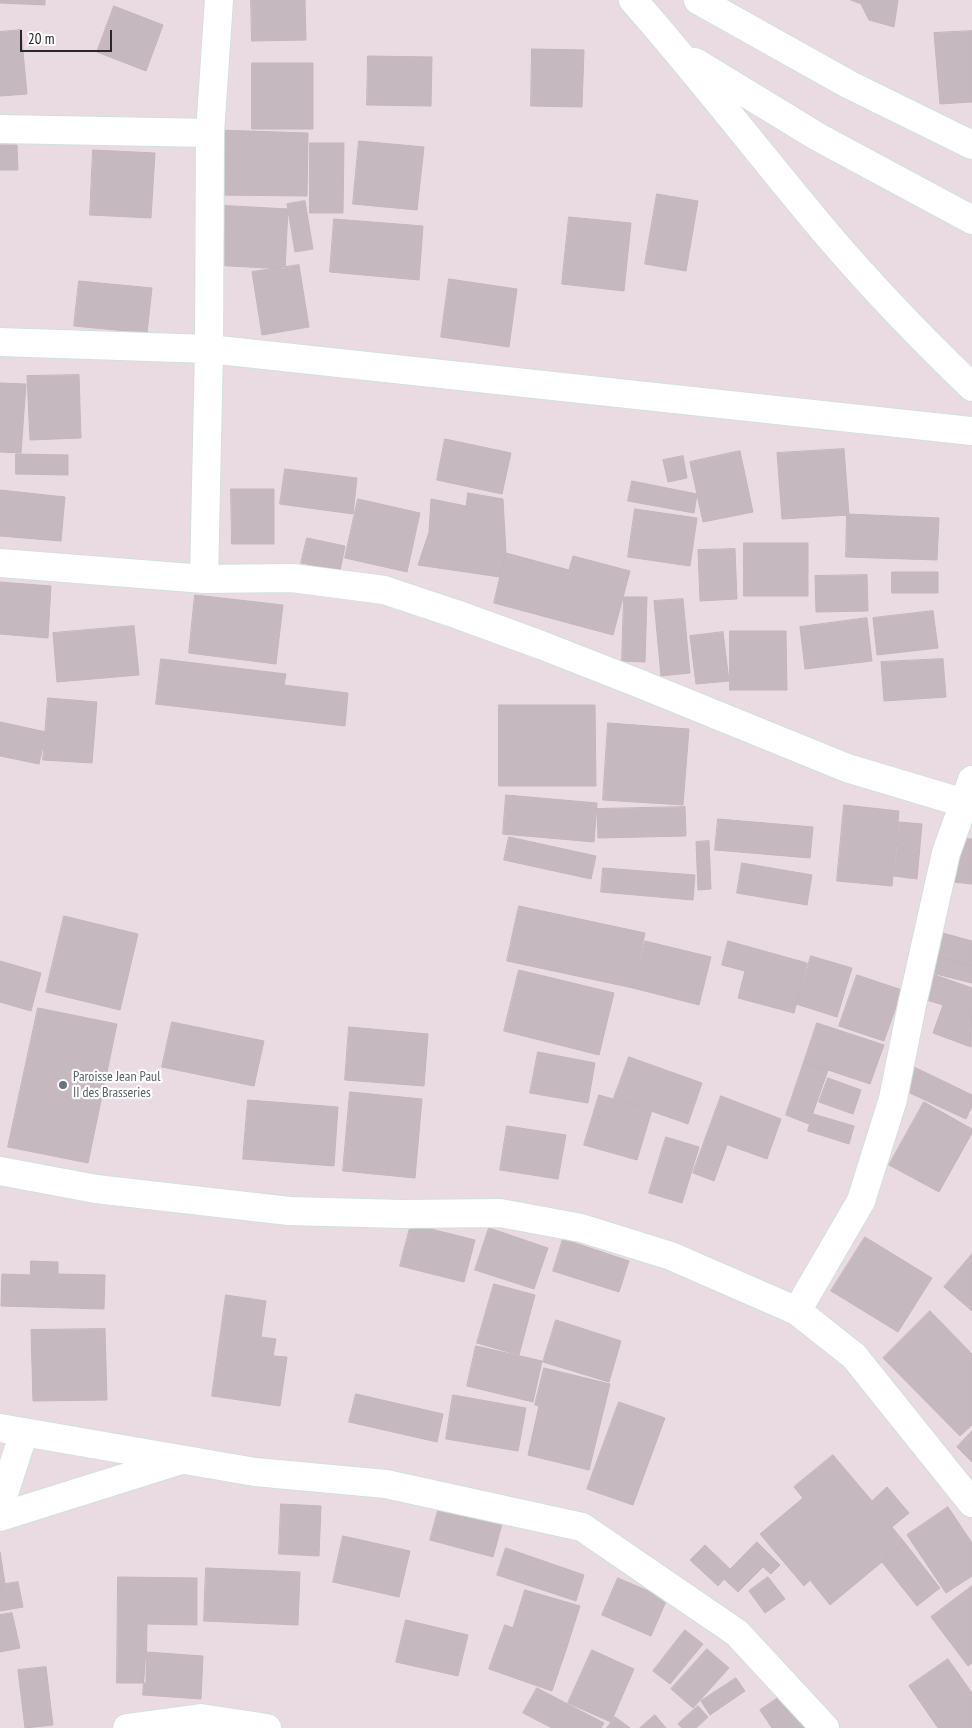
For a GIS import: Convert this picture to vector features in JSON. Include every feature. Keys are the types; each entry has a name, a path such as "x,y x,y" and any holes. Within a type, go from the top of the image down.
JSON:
{"street":[{"path":"204,579 209,349 210,133 219,0"},
{"path":"633,0 827,234 906,322 972,387"},
{"path":"698,0 848,84 972,144"},
{"path":"678,52 818,137 972,220"},
{"path":"0,129 210,133"},
{"path":"0,342 209,349 972,431"},
{"path":"0,563 204,579 292,578 384,590 541,645 847,768 969,796 946,853 893,1099 861,1201 797,1311"},
{"path":"0,1171 96,1189 289,1210 402,1214 500,1213 581,1228 671,1256 797,1311 854,1356 972,1503"},
{"path":"0,1506 12,1430 255,1472 386,1484 582,1527 737,1633 825,1728"},
{"path":"0,1517 182,1460"},
{"path":"127,1728 201,1718 252,1727"}],"building":[{"path":"0,0 45,0 45,5 0,3"},
{"path":"251,0 305,0 306,40 252,41"},
{"path":"851,0 898,0 894,27 869,20 861,4"},
{"path":"114,6 163,25 146,71 97,52"},
{"path":"21,30 27,94 0,96 0,32"},
{"path":"972,31 972,102 940,104 934,33"},
{"path":"532,49 584,50 582,107 531,106"},
{"path":"368,56 432,57 431,106 367,105"},
{"path":"252,63 313,63 313,129 252,129"},
{"path":"217,130 308,133 307,196 214,195"},
{"path":"359,141 424,147 417,210 353,204"},
{"path":"310,143 344,143 343,213 310,213"},
{"path":"0,145 17,145 18,170 0,170"},
{"path":"93,150 155,153 151,218 90,215"},
{"path":"657,194 698,201 686,271 645,264"},
{"path":"305,201 313,249 295,252 287,204"},
{"path":"215,205 288,209 285,269 212,265"},
{"path":"569,217 631,223 624,291 562,284"},
{"path":"334,219 423,226 419,280 330,272"},
{"path":"299,265 309,327 262,335 252,272"},
{"path":"449,279 517,289 509,347 441,337"},
{"path":"79,281 152,288 147,333 74,326"},
{"path":"79,375 81,438 30,440 27,376"},
{"path":"0,383 26,384 21,453 0,452"},
{"path":"445,439 511,453 502,494 437,480"},
{"path":"844,449 849,515 782,519 777,453"},
{"path":"740,451 753,512 703,522 690,462"},
{"path":"16,454 68,455 68,475 16,474"},
{"path":"683,456 687,478 668,482 663,460"},
{"path":"285,469 357,478 353,514 280,504"},
{"path":"632,481 697,494 694,513 628,501"},
{"path":"231,489 274,489 274,544 232,544"},
{"path":"0,490 65,497 61,541 0,536"},
{"path":"468,493 503,499 506,553 500,577 418,565 429,532 431,499 466,506"},
{"path":"358,499 420,513 407,572 345,558"},
{"path":"635,509 697,518 690,566 628,557"},
{"path":"847,514 939,518 937,560 846,557"},
{"path":"307,538 345,546 340,571 301,563"},
{"path":"744,543 808,543 808,596 744,596"},
{"path":"735,549 737,599 700,601 698,550"},
{"path":"506,553 569,570 573,556 630,571 613,635 494,603"},
{"path":"892,572 938,572 938,593 892,593"},
{"path":"867,575 868,611 816,612 815,576"},
{"path":"0,582 51,586 48,638 0,634"},
{"path":"195,595 283,605 276,664 189,653"},
{"path":"624,597 647,597 645,662 622,661"},
{"path":"683,599 690,673 661,676 654,601"},
{"path":"933,611 938,648 877,655 873,618"},
{"path":"867,618 872,661 805,669 800,627"},
{"path":"134,626 139,675 57,682 53,633"},
{"path":"730,631 786,631 787,690 730,690"},
{"path":"723,632 729,681 696,684 690,636"},
{"path":"161,659 286,674 284,685 348,693 345,726 156,704"},
{"path":"943,659 946,697 884,701 881,662"},
{"path":"48,698 97,702 92,763 43,760"},
{"path":"499,705 595,705 596,786 499,786"},
{"path":"0,722 46,732 39,764 0,756"},
{"path":"608,723 689,729 683,805 603,800"},
{"path":"506,795 597,803 594,842 503,834"},
{"path":"844,805 899,811 892,886 837,881"},
{"path":"685,807 686,836 598,838 597,809"},
{"path":"718,819 813,827 810,858 715,850"},
{"path":"899,822 922,824 917,879 894,876"},
{"path":"509,837 596,856 591,879 504,860"},
{"path":"957,838 972,839 972,884 953,882"},
{"path":"709,841 711,889 698,890 696,842"},
{"path":"742,863 812,875 807,905 737,893"},
{"path":"603,868 695,875 693,900 601,892"},
{"path":"519,906 645,933 633,988 507,961"},
{"path":"64,916 138,934 120,1010 46,992"},
{"path":"939,932 972,941 972,966 933,955"},
{"path":"645,941 711,957 699,1005 633,988"},
{"path":"728,941 807,963 794,1013 738,998 745,971 722,965"},
{"path":"933,955 972,966 972,983 928,972"},
{"path":"811,956 852,968 837,1017 796,1004"},
{"path":"0,961 41,973 31,1011 0,1002"},
{"path":"519,970 614,993 599,1055 504,1031"},
{"path":"929,973 972,988 971,1047 933,1033 943,1005 920,998"},
{"path":"857,975 902,990 884,1041 839,1026"},
{"name":"Paroisse Jean Paul II des Brasseries","path":"38,1008 117,1024 88,1163 8,1147"},
{"path":"172,1022 264,1041 254,1086 162,1067"},
{"path":"817,1023 884,1045 870,1084 804,1062"},
{"path":"349,1027 428,1034 424,1086 345,1080"},
{"path":"538,1052 595,1063 588,1103 530,1093"},
{"path":"629,1057 702,1083 688,1124 614,1098"},
{"path":"804,1062 828,1070 809,1124 786,1115"},
{"path":"910,1065 972,1095 972,1106 966,1119 899,1088"},
{"path":"828,1078 861,1090 853,1114 819,1102"},
{"path":"350,1092 422,1099 415,1178 343,1171"},
{"path":"599,1095 652,1110 637,1160 584,1145"},
{"path":"721,1096 781,1119 767,1159 706,1137"},
{"path":"248,1100 338,1107 334,1166 243,1159"},
{"path":"924,1102 972,1129 972,1133 939,1192 889,1165"},
{"path":"813,1114 854,1126 849,1144 808,1131"},
{"path":"507,1126 566,1135 558,1179 500,1170"},
{"path":"666,1137 699,1147 682,1203 649,1193"},
{"path":"706,1137 727,1145 714,1181 693,1173"},
{"path":"411,1224 475,1240 464,1282 400,1266"},
{"path":"489,1228 548,1248 534,1289 475,1270"},
{"path":"865,1237 932,1278 898,1332 831,1291"},
{"path":"563,1239 629,1261 619,1292 553,1271"},
{"path":"972,1254 972,1311 944,1287"},
{"path":"31,1261 58,1262 58,1274 105,1275 104,1309 1,1306 2,1274 30,1275"},
{"path":"494,1284 535,1295 519,1355 477,1343"},
{"path":"226,1295 266,1301 261,1337 276,1339 273,1356 287,1357 280,1406 212,1396"},
{"path":"930,1311 972,1354 972,1425 960,1436 883,1358"},
{"path":"556,1320 621,1341 609,1382 543,1362"},
{"path":"105,1329 107,1400 33,1401 31,1330"},
{"path":"476,1346 542,1361 533,1402 467,1386"},
{"path":"544,1368 610,1384 589,1470 528,1455 539,1406 535,1405"},
{"path":"356,1394 443,1414 437,1442 349,1422"},
{"path":"453,1395 526,1408 518,1451 446,1439"},
{"path":"619,1402 665,1418 633,1505 587,1489"},
{"path":"972,1431 972,1462 957,1447"},
{"path":"833,1455 872,1501 887,1487 909,1513 892,1527 905,1543 830,1605 810,1580 804,1586 760,1534 803,1498 794,1487"},
{"path":"281,1504 321,1506 319,1556 279,1554"},
{"path":"439,1507 502,1524 493,1557 430,1540"},
{"path":"948,1507 972,1543 972,1576 946,1593 907,1535"},
{"path":"343,1536 410,1551 399,1597 333,1582"},
{"path":"757,1542 780,1565 771,1574 763,1567 738,1592 724,1579 718,1586 690,1560 705,1545 730,1569"},
{"path":"905,1543 940,1588 917,1606 882,1562"},
{"path":"506,1548 584,1575 576,1601 497,1575"},
{"path":"0,1552 5,1584 0,1585"},
{"path":"206,1568 300,1572 298,1625 204,1621"},
{"path":"118,1577 197,1578 197,1625 147,1624 146,1683 117,1683"},
{"path":"768,1577 785,1599 765,1613 749,1591"},
{"path":"618,1578 667,1599 651,1636 602,1615"},
{"path":"18,1582 23,1607 0,1611 0,1585"},
{"path":"972,1586 972,1663 968,1666 931,1617"},
{"path":"525,1590 580,1606 567,1647 513,1629"},
{"path":"12,1613 20,1648 0,1652 0,1615"},
{"path":"406,1620 468,1635 458,1676 396,1662"},
{"path":"505,1625 567,1647 552,1691 489,1669"},
{"path":"685,1630 703,1644 670,1684 653,1671"},
{"path":"707,1649 729,1668 693,1708 671,1689"},
{"path":"592,1650 634,1669 611,1722 568,1703"},
{"path":"146,1652 203,1656 201,1699 143,1695"},
{"path":"948,1659 972,1693 972,1728 938,1728 909,1686"},
{"path":"46,1667 53,1725 25,1728 18,1670"},
{"path":"736,1678 745,1691 710,1715 701,1701"},
{"path":"537,1688 604,1723 601,1728 552,1728 523,1713"},
{"path":"785,1693 810,1728 772,1728 760,1710"},
{"path":"698,1706 708,1717 696,1728 682,1728 678,1724"},
{"path":"655,1715 666,1728 640,1728"},
{"path":"615,1717 630,1728 607,1728"}],"place":[{"name":"Paroisse Jean Paul II des Brasseries","path":"63,1085"}]}
